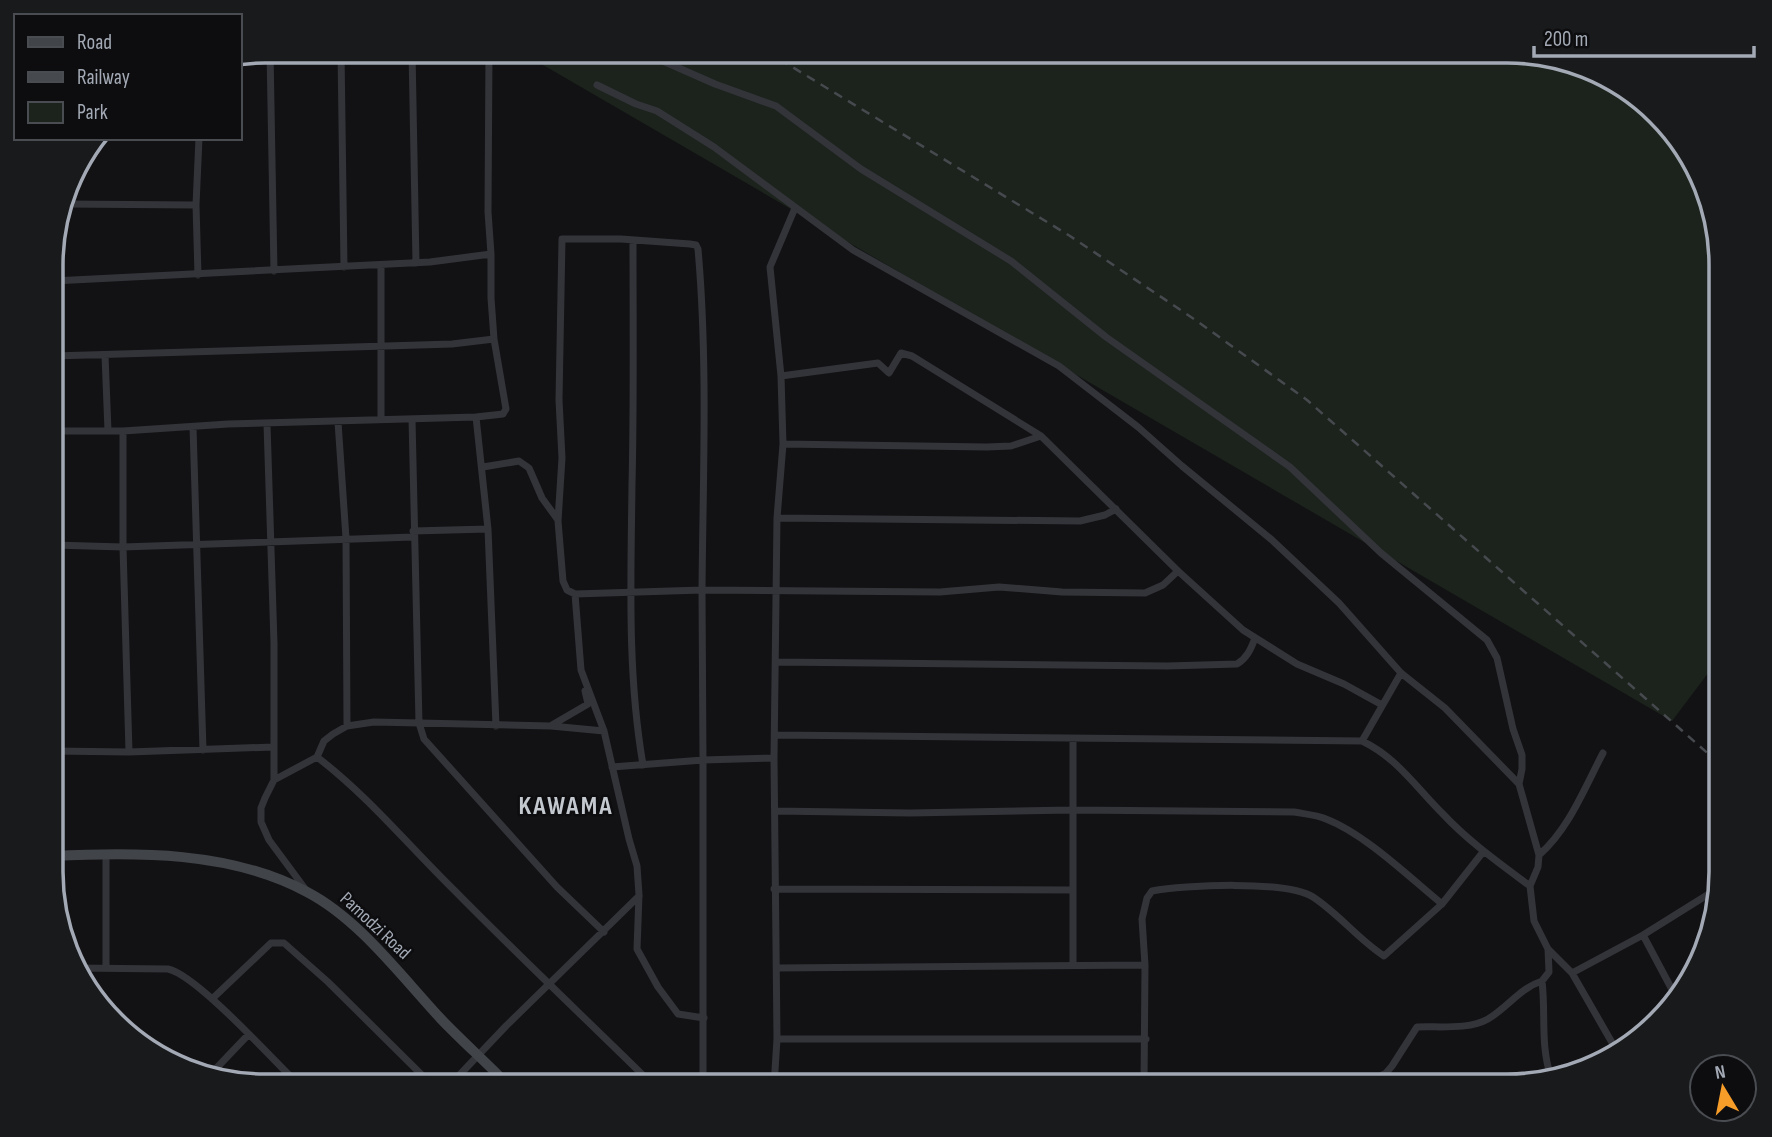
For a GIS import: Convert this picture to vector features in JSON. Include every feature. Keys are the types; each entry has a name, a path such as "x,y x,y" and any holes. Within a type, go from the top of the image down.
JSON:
{"street":[{"path":"270,63 274,271"},
{"path":"341,63 344,267"},
{"path":"412,63 416,263"},
{"path":"63,431 123,431 503,414 506,409 494,339 491,299 488,212 489,63"},
{"path":"669,63 785,112 862,169 1011,261 1107,337 1303,478 1381,553 1435,595 1490,645 1497,658 1513,729 1522,755 1520,784 1539,855 1538,867 1530,886 1534,921 1548,949 1572,973 1613,1043"},
{"path":"597,85 657,111 714,147 853,250 1059,366 1138,427 1272,540 1339,603 1401,673 1445,708 1520,784"},
{"path":"198,275 196,205 199,140"},
{"path":"73,204 196,205"},
{"path":"774,1074 777,517 783,444 781,376 770,267 795,208"},
{"path":"700,1074 704,1018 702,590 704,379 703,307 698,249 696,245 690,244 633,240 572,237 561,240 559,400 562,457 558,521 563,580 567,590 575,594 702,590 940,592 999,587 1062,592 1145,593 1163,585 1178,571"},
{"path":"633,240 633,708 643,765"},
{"path":"63,281 416,263 491,254"},
{"path":"381,265 381,419"},
{"path":"63,356 452,344 494,339"},
{"path":"781,376 878,363 889,373 904,353 946,375 1041,436 1218,609 1255,638 1297,664 1344,684 1382,705"},
{"path":"105,355 108,431"},
{"path":"476,416 488,530 496,726"},
{"path":"412,419 419,723 424,739 557,887 604,932"},
{"path":"338,422 346,538 347,726"},
{"path":"267,424 274,643 274,779 261,808 261,822 269,840 306,891"},
{"path":"193,427 203,750"},
{"path":"123,431 122,547 130,752"},
{"path":"783,444 987,447 1011,446 1041,436"},
{"path":"482,467 524,462 548,509 558,521"},
{"path":"777,517 1080,521 1105,515 1116,509"},
{"path":"63,545 122,547 488,530"},
{"path":"551,726 588,704 575,594"},
{"path":"776,662 1154,666 1237,664 1249,652 1255,638"},
{"path":"582,670 604,731 637,866 637,949 658,987 678,1014 704,1018"},
{"path":"1362,741 1401,673"},
{"path":"274,779 317,757 324,741 347,726 374,722 551,726 604,731"},
{"path":"775,735 1362,741 1385,754 1411,778 1442,814 1483,852 1530,886"},
{"path":"1073,739 1073,965"},
{"path":"63,751 130,752 273,747"},
{"path":"1539,855 1565,824 1603,753"},
{"path":"317,757 394,826 474,911 642,1074"},
{"path":"612,767 774,758"},
{"path":"775,811 1294,812 1327,819 1376,850 1442,904"},
{"path":"1145,1074 1145,965 1142,919 1147,898 1152,891 1259,887 1299,891 1321,903 1384,956 1442,904 1483,852"},
{"name":"Pamodzi Road","path":"63,856 147,854 234,865 306,891 331,907 360,933 497,1074"},
{"path":"106,855 106,967"},
{"path":"774,889 1072,890"},
{"path":"461,1074 639,895"},
{"path":"1572,973 1643,935 1707,895"},
{"path":"624,912 639,920"},
{"path":"1643,935 1671,989"},
{"path":"212,999 271,943 284,943 328,982 421,1074"},
{"path":"1384,1074 1401,1054 1417,1027 1475,1024 1489,1019 1522,992 1542,981 1549,972 1548,949"},
{"path":"777,968 1145,965"},
{"path":"87,968 175,971 212,999 288,1074"},
{"path":"1542,981 1545,1013 1543,1049 1549,1069"},
{"path":"217,1068 248,1035"},
{"path":"776,1039 1146,1039"}],"green space":[{"path":"540,63 1507,63 1559,70 1608,90 1650,122 1682,164 1702,213 1709,252 1709,672 1672,721"}],"railway":[{"path":"786,63 1070,236 1194,319 1307,400 1709,754"}],"district":[{"name":"KAWAMA","path":"566,806"}]}
